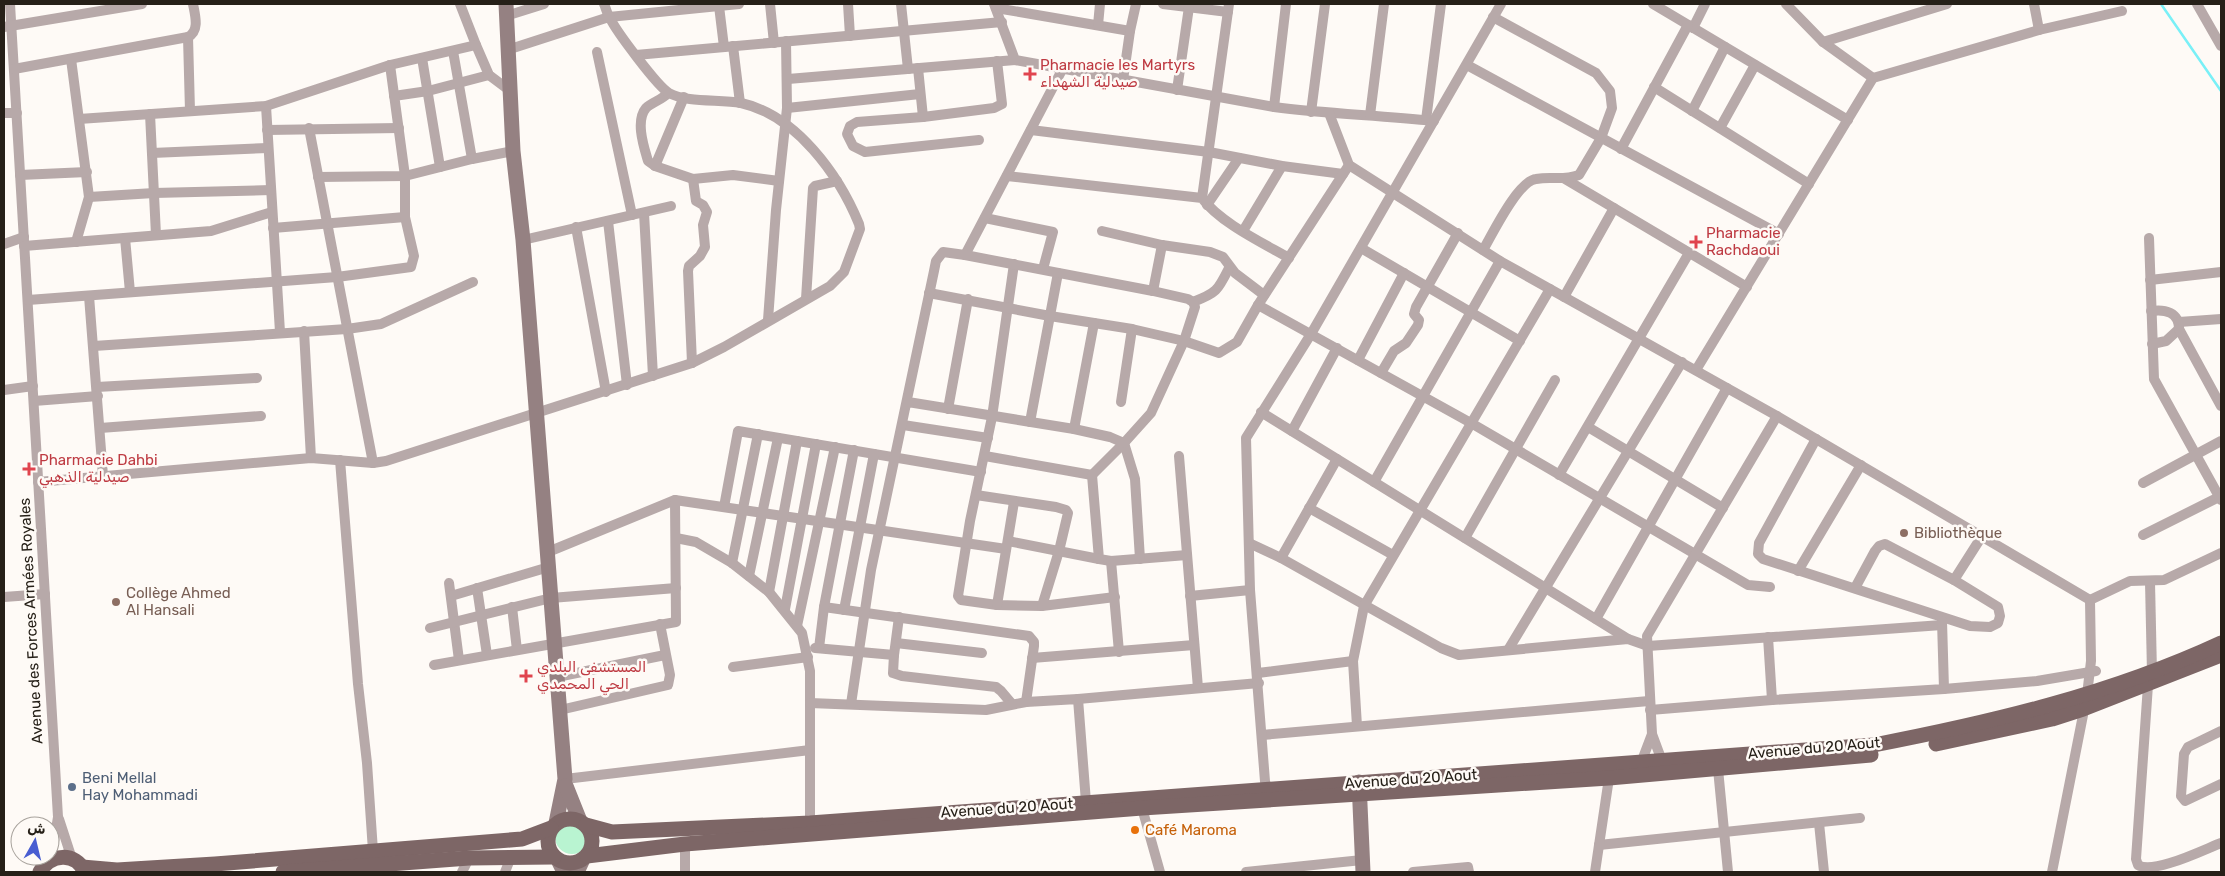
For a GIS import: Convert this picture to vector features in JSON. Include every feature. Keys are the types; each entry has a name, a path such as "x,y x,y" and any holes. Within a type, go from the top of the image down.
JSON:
{"main road":[{"name":"Avenue du 20 Aout","path":"1360,788 1874,744 2085,702 2104,689 2150,679 2221,643"},
{"name":"Avenue du 20 Aout","path":"583,823 612,832 810,823 1086,802 1609,778 1884,753 1997,731 2221,655"},
{"name":"Avenue du 20 Aout","path":"582,862 685,844 1142,808 1266,794"},
{"path":"60,858 80,866 117,870 216,864 522,839 568,818 583,823 592,840 582,862 508,868 469,858 283,872"},
{"path":"554,825 547,841 549,849 559,863"},
{"path":"28,872 43,866"}],"street":[{"name":"Avenue des Forces Armées Royales","path":"10,4 8,27 14,69 17,113 58,816"},
{"path":"8,27 142,4"},
{"path":"14,69 188,37 194,32 196,25 193,4"},
{"path":"460,4 489,75 509,90"},
{"path":"544,4 506,10 513,152 523,240 565,783 554,825"},
{"path":"38,482 311,458 373,463 386,461 692,363 724,347 830,286 844,272 860,229 856,217 837,181 823,161 784,124 762,110 740,103 684,97 668,93 636,55 609,17 604,4"},
{"path":"507,50 609,17 729,4 728,47 740,103"},
{"path":"770,4 774,42"},
{"path":"848,4 850,36"},
{"path":"901,4 904,31 920,94 923,118"},
{"path":"1098,25 1100,4"},
{"path":"1123,80 1136,4"},
{"path":"1163,4 1229,8 1209,152 1205,202"},
{"path":"1274,107 1286,4"},
{"path":"1311,112 1325,4"},
{"path":"1370,115 1384,4"},
{"path":"1430,121 1441,4"},
{"path":"1266,794 1250,590 1246,438 1311,334 1361,248 1430,121 1467,66 1501,4"},
{"path":"1653,4 1848,120"},
{"path":"1621,149 1654,87 1705,4"},
{"path":"1790,4 1823,42 1873,78"},
{"path":"1909,4 1912,15"},
{"path":"1823,42 1947,4"},
{"path":"2034,4 2039,30"},
{"path":"2197,4 2221,46"},
{"path":"995,6 1130,31"},
{"path":"995,6 1016,60"},
{"path":"1177,90 1189,7"},
{"path":"1696,370 1873,78 2039,30 2122,11"},
{"path":"1483,250 1522,187 1536,179 1565,179 1579,175 1601,138 1612,108 1610,91 1596,73 1493,17"},
{"path":"636,55 1002,22"},
{"path":"188,37 190,111"},
{"path":"768,320 784,124 787,108 786,42"},
{"path":"79,119 266,106 390,65 476,45"},
{"path":"1692,111 1725,47"},
{"path":"453,51 472,159"},
{"path":"598,52 632,215"},
{"path":"422,58 440,167"},
{"path":"71,59 89,197 76,242"},
{"path":"788,78 1016,60 1062,70 1274,107 1311,112 1430,121"},
{"path":"979,140 865,152 853,146 847,134 850,126 857,122 923,118 1000,106 1002,104 998,62"},
{"path":"28,300 337,276 411,267 414,256 405,218 405,176 390,65"},
{"path":"1720,128 1755,65"},
{"path":"1467,66 1779,234"},
{"path":"966,255 1062,70"},
{"path":"394,96 428,91 489,75"},
{"path":"1654,87 1809,184"},
{"path":"668,93 660,101 647,107 641,125 648,161 655,166 693,179 733,175 779,182"},
{"path":"787,108 920,94"},
{"path":"655,166 684,97"},
{"path":"266,106 280,332"},
{"path":"4,113 17,113"},
{"path":"1329,113 1349,165 1500,262 1777,416 2090,600"},
{"path":"150,114 156,235"},
{"path":"309,128 373,463"},
{"path":"267,130 399,128"},
{"path":"1030,130 1209,152 1282,166 1343,174"},
{"path":"152,153 268,148"},
{"path":"318,177 405,176 472,159 513,152"},
{"path":"1205,202 1238,158"},
{"path":"929,293 1094,324 1132,329 1184,341 1220,352 1237,342 1264,295 1349,165"},
{"path":"1243,231 1282,166"},
{"path":"20,175 87,172"},
{"path":"1007,176 1205,202 1243,231 1289,258"},
{"path":"692,363 688,271 689,266 700,256 705,248 703,225 707,215 703,205 696,201 693,179"},
{"path":"1565,179 1747,287"},
{"path":"806,299 813,188 837,181"},
{"path":"89,197 271,190"},
{"path":"523,240 671,206"},
{"path":"1564,297 1614,208"},
{"path":"4,244 24,241 76,242 210,231 272,212"},
{"path":"644,213 653,376"},
{"path":"273,228 405,218"},
{"path":"985,218 1053,232 1043,270"},
{"path":"608,221 627,385"},
{"path":"576,227 606,392"},
{"path":"1102,232 1162,245 1210,252 1223,257 1230,268 1264,295"},
{"path":"1381,373 1394,351 1406,343 1418,325 1419,320 1415,312 1421,297 1458,234"},
{"path":"125,238 130,292"},
{"path":"2143,535 2220,498 2154,379 2149,238"},
{"path":"1153,291 1162,245"},
{"path":"1361,248 1520,340"},
{"path":"851,704 864,613 879,530 894,457 908,402 936,261 940,255 943,252 966,255 1058,272 1179,296 1193,302 1210,296 1218,289 1230,268"},
{"path":"1559,475 1689,253"},
{"path":"1374,482 1500,262"},
{"path":"1014,264 992,416 966,544 959,598 997,604 1042,606 1114,597"},
{"path":"1030,422 1058,272"},
{"path":"2150,280 2221,272"},
{"path":"1358,360 1404,273"},
{"path":"94,346 347,329 381,324 473,282"},
{"path":"1358,726 1353,661 1364,606 1392,555 1550,289"},
{"path":"89,296 98,392 103,476"},
{"path":"948,408 968,299"},
{"path":"1098,559 1092,475 1151,413 1184,341 1194,313 1193,302"},
{"path":"1258,305 1471,423 1748,585 1770,587"},
{"path":"2151,311 2163,310 2171,312 2217,389 2221,406"},
{"path":"2152,344 2166,341 2179,326 2221,319"},
{"path":"1074,429 1094,324"},
{"path":"1121,402 1132,329"},
{"path":"304,331 311,458"},
{"path":"1292,432 1337,348"},
{"path":"1508,650 1682,362"},
{"path":"34,401 98,392 257,378"},
{"path":"1465,538 1555,380"},
{"path":"4,390 33,386"},
{"path":"1596,619 1727,388"},
{"path":"908,402 1074,429 1110,437 1124,443 1135,479 1140,559"},
{"path":"1261,412 1628,639 1648,646 1942,621"},
{"path":"100,428 261,416"},
{"path":"1662,761 1652,734 1647,636 1777,416"},
{"path":"903,425 988,438"},
{"path":"1588,427 1723,508"},
{"path":"724,508 738,431 981,472"},
{"path":"732,563 758,434"},
{"path":"749,576 778,438"},
{"path":"1816,439 1757,549 1763,560 1855,588 1942,621 1990,627 1998,622 2000,616 1998,607 1954,580 1885,544 1879,546 1875,551 1855,588"},
{"path":"769,592 797,441"},
{"path":"2143,483 2221,441"},
{"path":"785,609 816,444"},
{"path":"797,626 835,447"},
{"path":"819,648 824,607 854,450"},
{"path":"844,610 874,454"},
{"path":"985,456 1092,475"},
{"path":"1178,456 1198,688"},
{"path":"1281,558 1337,459"},
{"path":"340,460 373,851"},
{"path":"1798,571 1861,465"},
{"path":"976,495 1066,510 1068,519 1042,606"},
{"path":"434,665 676,622 675,500"},
{"path":"451,596 477,588 548,560 675,500 966,544 1007,545 1060,551 1112,561 1187,555"},
{"path":"997,604 1014,502"},
{"path":"1309,508 1392,555"},
{"path":"1954,580 1982,536"},
{"path":"676,538 696,542 732,563 769,592 785,609 802,633 807,652 810,703 810,823"},
{"path":"1249,543 1281,558 1441,648 1459,655 1628,639"},
{"path":"2090,600 2130,582 2164,580 2221,552"},
{"path":"1112,561 1119,652"},
{"path":"2150,582 2150,679 2136,859 2138,865 2149,868 2160,866 2221,843"},
{"path":"449,583 459,660"},
{"path":"477,588 486,655"},
{"path":"430,628 551,598 676,588"},
{"path":"1190,596 1250,590"},
{"path":"4,598 45,594"},
{"path":"2052,872 2092,668 2090,600"},
{"path":"512,607 517,650"},
{"path":"824,607 1029,636 1034,642 1026,702"},
{"path":"899,617 893,673 996,688 1012,704"},
{"path":"1942,621 1944,689"},
{"path":"560,710 668,685 670,679 660,624"},
{"path":"1768,637 1772,700"},
{"path":"896,643 982,653"},
{"path":"1032,658 1194,645"},
{"path":"733,667 819,648 894,655"},
{"path":"557,677 665,655"},
{"path":"810,703 986,710 1026,702 1198,688 1353,661"},
{"path":"1262,735 1358,726 1650,706 1944,689 2038,681 2092,668"},
{"path":"2092,668 2104,689"},
{"path":"1078,699 1086,802"},
{"path":"2221,731 2193,743 2185,750 2181,796 2185,801 2221,784"},
{"path":"1641,763 1652,734"},
{"path":"565,783 810,750"},
{"path":"1718,769 1728,872"},
{"path":"1595,872 1609,778"},
{"path":"565,783 583,823"},
{"path":"1246,872 1363,866 1360,788"},
{"path":"1142,808 1160,872"},
{"path":"1599,845 1860,818"},
{"name":"Avenue des Forces Armées Royales","path":"60,821 80,866"},
{"path":"1819,823 1824,872"},
{"path":"685,844 685,872"},
{"path":"462,872 469,858"},
{"path":"1413,872 1468,868 1468,872"}],"green space":[{"path":"572,820 584,825 589,837 584,849 572,854 560,849 555,837 560,825"}],"waterway":[{"path":"2161,4 2221,91"}],"place":[{"name":"Pharmacie les Martyrs صيدلية الشهداء","path":"1030,74"},
{"name":"Pharmacie Rachdaoui","path":"1696,242"},
{"name":"Pharmacie Dahbi صيدلية الذهبي","path":"29,469"},
{"name":"Bibliothèque","path":"1904,533"},
{"name":"Collège Ahmed Al Hansali","path":"116,602"},
{"name":"المستشفى البلدي الحي المحمدي","path":"526,676"},
{"name":"Beni Mellal Hay Mohammadi","path":"72,787"},
{"name":"Café Maroma","path":"1135,830"}]}
